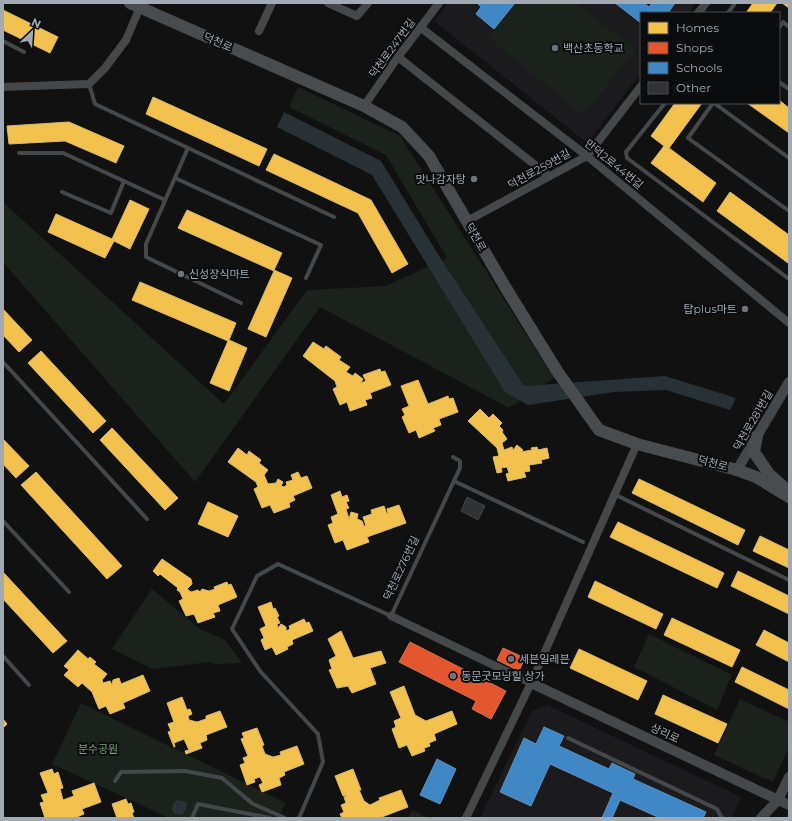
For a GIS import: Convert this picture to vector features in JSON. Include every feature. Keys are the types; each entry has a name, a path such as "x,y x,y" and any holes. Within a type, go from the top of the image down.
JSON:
{"main road":[{"name":"덕천로","path":"137,4 364,106 402,128 429,156 557,371 599,430 637,444 737,470 756,477 789,497"},
{"path":"757,436 754,452 769,474 789,491"}],"street":[{"path":"259,31 272,3"},
{"path":"328,3 357,16 368,3"},
{"name":"덕천로247번길","path":"364,106 398,57 439,3"},
{"path":"699,12 706,3"},
{"path":"3,87 90,84 105,68 126,40 137,4"},
{"name":"만덕2로44번길","path":"420,27 588,156 789,323"},
{"path":"398,57 549,176"},
{"name":"덕천로259번길","path":"467,221 588,156 640,87"},
{"name":"덕천로281번길","path":"737,470 789,382"},
{"path":"466,818 531,683 637,444"},
{"name":"덕천로276번길","path":"390,616 531,683"},
{"name":"상리로","path":"531,683 789,805"},
{"path":"761,818 778,800 789,777"}],"lane":[{"path":"729,12 735,3"},
{"path":"780,26 783,22 789,27"},
{"path":"3,41 24,52"},
{"path":"780,83 789,89"},
{"path":"90,84 95,104 334,217"},
{"path":"664,104 626,152 627,158 789,279"},
{"path":"712,104 688,138 789,211"},
{"path":"714,104 789,158"},
{"path":"188,148 146,244 146,257 241,303"},
{"path":"19,153 62,153 165,200"},
{"path":"175,178 321,245 306,278"},
{"path":"62,192 111,213 124,181"},
{"path":"3,362 147,519"},
{"name":"덕천로276번길","path":"390,616 460,468 460,461 453,457"},
{"path":"454,481 582,542"},
{"path":"614,494 789,580"},
{"path":"3,521 69,592"},
{"path":"299,818 322,762 318,734 260,671 232,629 257,576 278,564 390,616"},
{"path":"3,656 29,685"},
{"path":"568,738 717,809 722,818"},
{"path":"115,781 121,772 139,771 185,771 222,778 253,804 285,818"},
{"path":"192,818 198,804 270,818"}],"shaded area":[{"name":"백산초등학교","path":"448,3 696,3 689,12 640,12 640,74 587,143 434,21"},
{"path":"284,112 381,161 439,256 524,386 665,376 736,398 730,410 666,390 614,392 528,405 505,392 372,175 277,127"},
{"path":"547,705 741,797 732,818 480,818 532,711"},
{"path":"177,800 187,803 186,809 182,815 175,814 172,810 173,804"}],"green space":[{"path":"516,3 577,3 636,50 583,115 488,38"},
{"path":"298,87 400,136 554,378 509,408 320,307 195,482 3,262 3,202 224,404 307,290 386,286 447,258 386,155 289,107"},
{"path":"152,589 200,629 225,640 242,663 215,664 210,662 153,669 112,649"},
{"path":"649,634 732,675 717,710 634,667"},
{"path":"740,699 789,722 789,747 773,782 714,755"},
{"name":"분수공원","path":"81,703 286,803 278,818 169,818 52,764"},
{"path":"412,810 428,818 408,818"}],"building: Homes":[{"path":"753,3 777,3 771,12 747,12"},
{"path":"782,3 789,3 789,8"},
{"path":"3,10 58,37 50,53 3,30"},
{"path":"153,97 267,149 259,166 146,114"},
{"path":"780,101 789,108 789,133 748,104 780,104"},
{"path":"674,104 701,104 669,148 716,183 703,202 651,163 664,146 651,136"},
{"path":"69,122 124,146 116,163 65,141 9,144 7,126"},
{"path":"274,154 371,200 408,264 392,273 358,213 266,170"},
{"path":"730,192 789,235 788,263 717,211"},
{"path":"130,200 149,209 130,249 114,241 105,258 48,232 56,214 112,239"},
{"path":"187,210 282,253 274,270 292,278 266,337 248,329 274,271 178,228"},
{"path":"140,282 236,323 229,340 247,348 229,391 210,383 228,341 132,300"},
{"path":"3,309 32,340 19,352 3,335"},
{"path":"313,342 324,349 326,346 341,357 339,360 350,367 346,372 353,376 355,373 363,379 361,383 366,381 363,375 380,369 381,372 385,371 391,385 370,393 372,398 365,400 367,405 350,411 347,402 340,405 333,389 337,387 335,381 303,356"},
{"path":"41,351 106,421 93,433 28,363"},
{"path":"418,380 428,404 448,396 449,399 453,398 458,412 439,419 441,425 433,428 435,431 419,438 416,430 409,433 402,417 405,415 402,409 409,406 401,386"},
{"path":"480,409 489,418 493,414 502,423 499,426 503,430 502,432 507,439 502,443 504,450 512,447 513,450 517,445 523,450 521,452 532,450 531,448 537,447 538,450 547,448 549,458 541,460 542,463 529,465 530,471 524,472 526,477 508,481 506,474 509,473 507,467 501,468 502,472 497,473 493,457 499,456 497,448 468,421"},
{"path":"112,428 178,498 165,510 100,440"},
{"path":"3,439 29,466 16,478 3,464"},
{"path":"238,448 247,455 249,451 261,460 259,463 268,470 264,475 268,484 276,483 278,479 283,482 281,486 284,487 287,485 286,482 293,480 291,475 298,472 301,478 307,476 312,488 293,496 295,500 289,503 290,507 274,513 270,505 262,508 254,489 258,487 256,482 228,462"},
{"path":"36,472 122,566 107,579 21,485"},
{"path":"639,479 745,530 738,545 632,493"},
{"path":"340,491 342,497 347,495 349,501 346,502 349,508 346,509 349,519 351,512 358,514 357,519 362,521 364,526 366,526 363,517 372,514 371,510 384,506 387,514 387,509 399,505 406,523 367,537 369,542 347,550 343,540 335,543 328,525 333,523 331,517 338,514 331,495"},
{"path":"208,502 238,516 228,537 198,524"},
{"path":"618,522 724,573 717,588 610,537"},
{"path":"760,536 789,550 789,568 753,551"},
{"path":"162,559 191,579 192,584 187,589 191,592 198,590 200,592 202,589 209,591 215,589 214,587 227,582 228,585 231,584 237,597 218,605 220,611 213,613 215,617 198,623 194,614 186,616 179,601 183,599 180,592 177,590 178,588 160,574 158,576 153,571"},
{"path":"738,571 789,596 789,614 731,586"},
{"path":"3,572 67,641 53,653 3,599"},
{"path":"595,581 663,614 656,629 588,597"},
{"path":"271,602 273,609 275,608 279,616 277,617 280,623 277,624 278,628 281,624 286,627 286,631 290,629 289,626 304,619 306,623 309,622 313,631 292,640 293,644 287,647 288,649 276,655 272,647 265,650 261,640 264,638 260,629 266,626 258,607"},
{"path":"672,618 740,650 732,667 664,635"},
{"path":"764,630 789,643 789,662 756,645"},
{"path":"341,631 353,658 381,651 386,663 370,668 376,684 352,693 348,686 337,688 329,670 332,669 329,660 336,656 328,639"},
{"path":"579,649 647,681 638,700 570,668"},
{"path":"78,650 88,659 90,657 96,662 94,664 107,674 102,680 103,683 110,681 112,685 113,680 119,678 121,684 143,675 150,691 123,703 125,708 110,714 106,706 99,709 92,692 82,683 78,687 64,675 69,670 64,666"},
{"path":"742,667 789,690 789,709 735,682"},
{"path":"404,686 415,715 426,721 452,711 457,724 434,734 436,740 429,743 430,746 424,748 425,751 412,756 407,745 399,748 392,729 396,727 394,721 401,718 390,692"},
{"path":"663,695 727,724 718,743 655,714"},
{"path":"182,697 187,710 190,709 192,714 188,716 189,720 197,722 206,719 206,716 220,711 227,727 206,735 207,740 200,743 202,748 186,754 185,751 189,750 184,739 174,743 174,747 168,732 171,731 168,724 174,722 167,703"},
{"path":"3,719 7,724 3,728"},
{"path":"257,728 264,745 262,746 265,754 273,757 281,755 280,752 297,746 304,764 284,772 285,775 279,778 281,785 262,792 259,785 263,783 260,777 254,779 255,782 247,785 240,765 245,763 243,758 248,756 241,739 244,738 242,733"},
{"path":"52,769 54,774 58,772 63,788 60,789 63,800 74,796 72,791 94,783 101,802 82,809 84,814 77,818 45,818 40,803 44,802 41,795 48,793 40,773"},
{"path":"353,769 364,801 370,805 380,800 379,798 401,790 408,807 382,818 342,818 340,814 344,812 341,805 346,803 344,797 347,796 343,796 335,776"},
{"path":"126,799 128,804 131,803 134,818 117,818 112,804"}],"building: Shops":[{"name":"동문굿모닝힐 상가","path":"410,642 506,691 491,719 472,709 476,701 399,662"},
{"name":"세븐일레븐","path":"503,648 525,658 519,671 497,660"}],"building: Schools":[{"path":"477,3 515,3 494,29 476,14 481,7"},
{"path":"615,3 644,3 649,7 652,3 675,3 669,12 640,12 640,22"},
{"path":"544,727 564,736 559,746 609,769 612,763 635,774 633,779 706,812 703,818 660,818 620,800 612,818 602,818 613,793 550,764 531,806 500,792 524,738 536,744"},
{"path":"437,759 456,769 440,804 420,795"}],"building: Other":[{"path":"467,497 485,506 478,520 461,511"}],"place":[{"name":"백산초등학교","path":"555,48"},
{"name":"맛나감자탕","path":"474,179"},
{"name":"신성장식마트","path":"181,274"},
{"name":"탑plus마트","path":"745,309"},
{"name":"세븐일레븐","path":"511,659"},
{"name":"동문굿모닝힐 상가","path":"453,676"}]}
